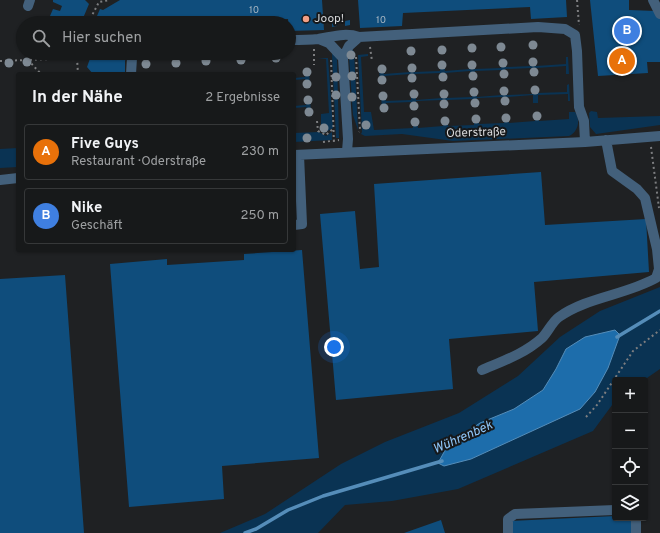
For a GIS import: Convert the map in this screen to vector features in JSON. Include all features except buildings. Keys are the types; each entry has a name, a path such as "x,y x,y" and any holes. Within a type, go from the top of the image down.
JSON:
{"street":[{"path":"654,0 660,14"},
{"path":"296,40 320,39 329,36 351,34 359,37 564,28 575,34 577,51 577,109 584,122 585,142"},
{"path":"347,151 348,139 343,58 349,46 359,37"},
{"path":"320,39 329,43 343,58"},
{"path":"131,72 132,60"},
{"name":"Oderstraße","path":"296,155 347,151 585,142 655,136"},
{"path":"482,370 521,354 548,332 558,318 579,306 629,290 656,278 659,269 657,249 645,198 637,189 612,171 606,140"},
{"path":"296,155 302,224 296,225"},
{"path":"0,180 16,178"},
{"path":"508,533 508,519 515,514 612,510"},
{"path":"636,521 636,533"}],"path":[{"path":"91,16 98,1 110,0"},
{"path":"577,0 579,28"},
{"path":"370,47 372,61"},
{"path":"314,49 314,65"},
{"path":"0,62 28,60 39,72"},
{"path":"76,60 78,72"},
{"path":"317,121 318,131 326,135 334,128"},
{"path":"318,142 348,139 360,130"},
{"path":"655,136 660,213"},
{"path":"586,416 597,405 633,351 660,330"}],"shaded area":[{"path":"352,50 354,51 358,130 353,115 349,57"},
{"path":"332,54 336,54 337,59 339,138 336,138"},
{"path":"368,54 368,56 361,57 364,112 371,112 374,130 413,128 413,120 417,120 418,128 443,126 443,119 448,119 448,126 474,125 474,117 478,117 479,124 504,123 504,116 508,115 509,123 535,121 534,114 539,114 539,121 569,119 569,112 575,112 577,115 578,126 575,132 569,136 453,141 402,134 365,136 361,134 358,55"},
{"path":"566,57 568,57 569,74 566,74 566,66 536,68 536,75 532,76 531,68 505,69 506,77 501,77 501,70 475,71 475,78 471,79 470,71 445,73 445,80 441,80 440,73 414,74 415,81 410,82 410,74 384,76 384,83 380,83 379,67 383,66 384,74 410,72 409,65 414,65 414,72 440,71 440,63 444,63 445,71 470,69 470,62 474,62 475,69 501,68 500,60 505,60 505,67 531,66 531,59 535,59 536,66 566,64"},
{"path":"318,58 328,58 333,128 324,133 321,130 321,114 329,113 326,59"},
{"path":"305,70 309,70 310,86 305,87 305,79 296,80 296,78 305,77"},
{"path":"569,84 570,101 568,101 568,94 538,95 538,103 533,103 533,95 507,97 507,104 503,104 502,97 477,98 477,106 473,106 472,99 447,100 447,107 442,107 442,100 416,101 416,109 412,109 411,102 386,103 386,110 382,110 381,94 385,94 386,101 411,100 411,92 416,92 416,100 442,98 442,91 446,91 446,98 472,97 472,89 476,89 477,97 502,95 502,88 507,88 507,95 533,94 533,86 537,86 537,93 567,92 567,85"},
{"path":"306,98 310,98 311,114 307,114 306,107 296,108 296,106 306,105"},
{"path":"591,111 597,112 598,118 660,116 660,125 596,134 590,127 589,113"},
{"path":"319,132 326,136 332,132 332,140 296,142 296,133"},
{"path":"16,148 16,167 0,168 0,149"},
{"path":"660,287 660,369 648,377 612,377 612,405 593,431 458,489 392,501 345,505 318,533 220,533 265,514 341,464 385,442 459,413 518,376 560,337 600,311"}],"water":[{"path":"615,330 620,335 608,368 595,392 580,409 471,459 444,466 438,463 448,445 480,423 514,409 543,390 566,349 585,337"}],"waterway":[{"name":"Wührenbek","path":"617,337 660,311"},
{"name":"Wührenbek","path":"245,533 256,529 288,510 323,496 442,461"}],"place":[{"name":"Joop!","path":"306,19"},
{"name":"Nike","path":"627,31"},
{"name":"Five Guys","path":"622,61"}]}
